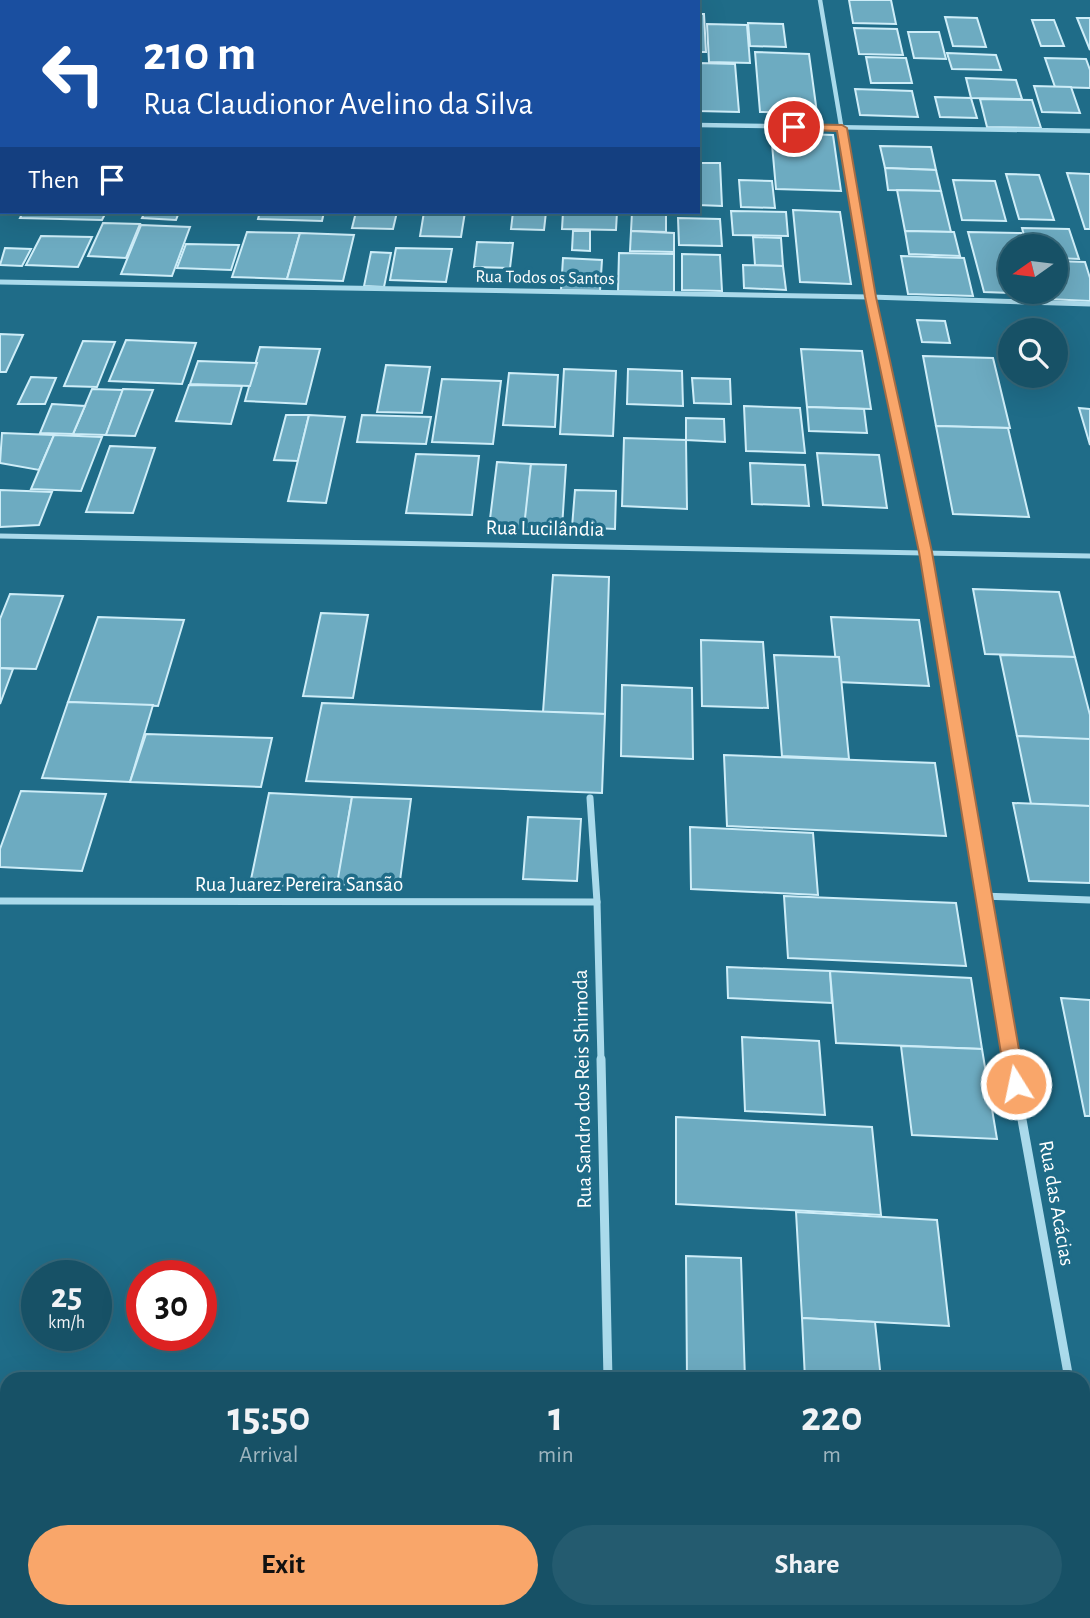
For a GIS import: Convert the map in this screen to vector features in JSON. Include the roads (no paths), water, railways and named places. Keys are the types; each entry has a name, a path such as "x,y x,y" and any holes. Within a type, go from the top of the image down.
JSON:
{"street":[{"name":"Rua das Acácias","path":"820,0 870,297 925,552 981,896 1068,1372"},
{"path":"700,125 1090,131"},
{"name":"Rua Todos os Santos","path":"0,282 870,297 1090,304"},
{"name":"Rua Lucilândia","path":"0,536 1090,556"},
{"name":"Rua Sandro dos Reis Shimoda","path":"590,798 597,902 608,1372"},
{"path":"981,896 1090,900"},
{"name":"Rua Juarez Pereira Sansão","path":"0,901 597,902"}]}
